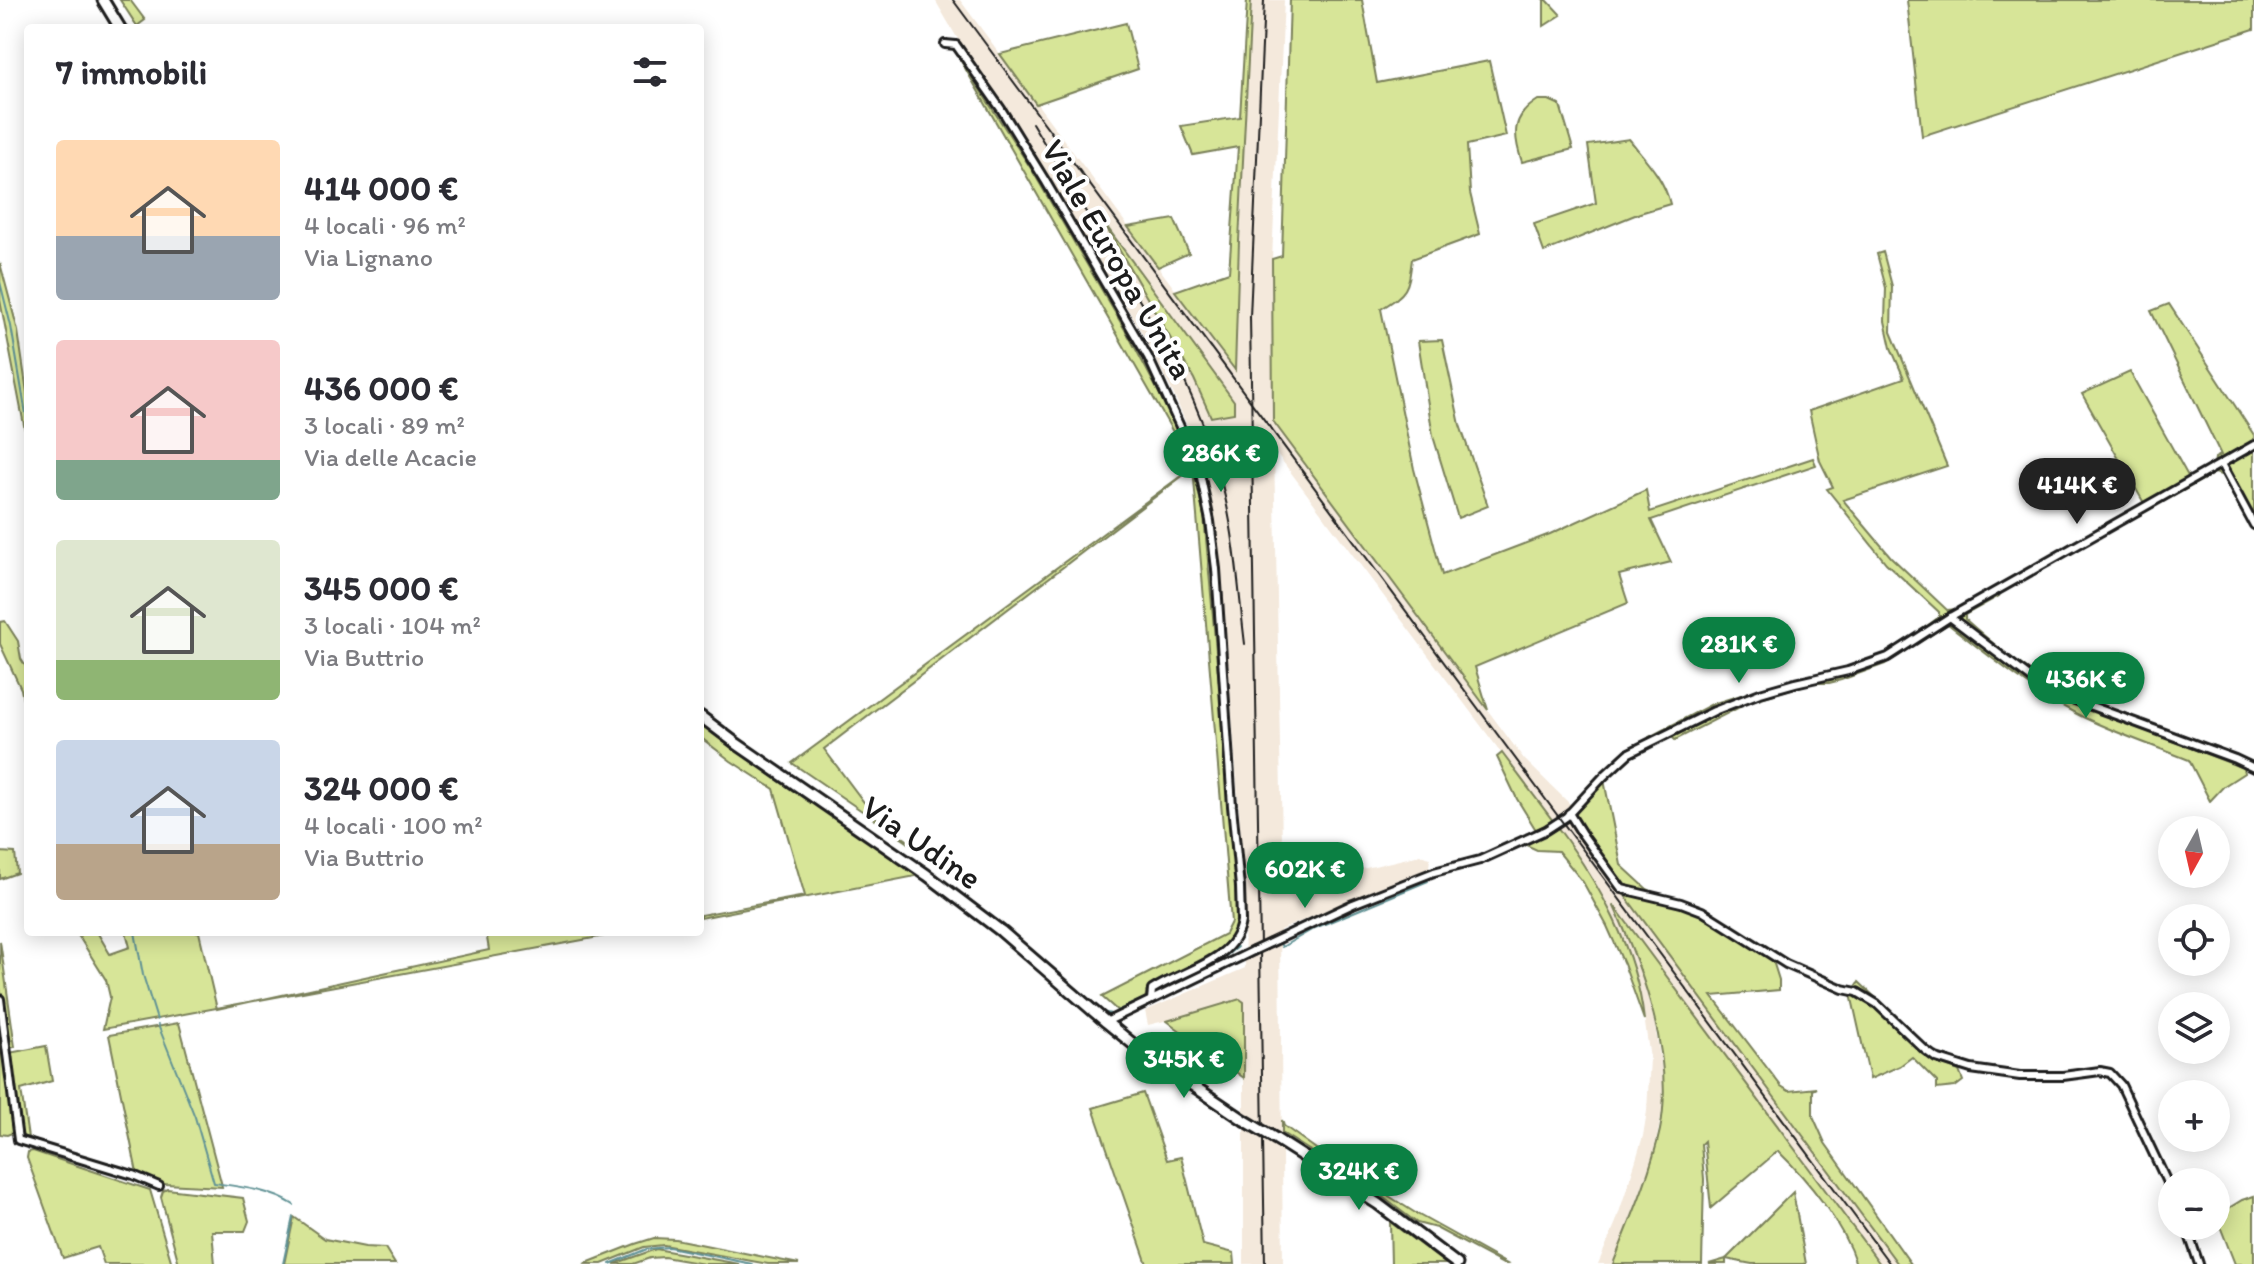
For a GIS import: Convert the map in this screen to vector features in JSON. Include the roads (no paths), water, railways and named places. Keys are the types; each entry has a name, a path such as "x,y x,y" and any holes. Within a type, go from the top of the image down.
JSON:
{"street":[{"path":"103,0 118,24"},
{"name":"Viale Europa Unita","path":"945,44 956,45 1001,109 1148,357 1195,457 1206,496 1222,639 1240,887 1240,927 1235,940 1224,952 1152,990 1151,1000"},
{"path":"1106,1022 1353,904 1437,871 1465,866 1551,827 1569,813 1616,764 1641,747 1714,711 1760,693 1848,671 1888,657 1950,617 2254,445"},
{"path":"2221,464 2254,525"},
{"path":"1950,617 2033,680 2056,693 2254,768"},
{"name":"Via Udine","path":"704,719 927,875 1001,931 1106,1022 1160,1064 1378,1204 1457,1264"},
{"path":"1569,813 1622,889 1702,911 1786,964 1857,992 1877,1004 1936,1058 1971,1069 2020,1076 2043,1078 2100,1071 2115,1076 2160,1168"},
{"path":"0,999 18,1140 159,1186"},
{"path":"2191,1240 2199,1264"}],"waterway":[{"path":"0,282 24,402"},
{"path":"793,776 990,915 1102,1012 1111,1014"},
{"path":"1281,945 1428,881"},
{"path":"136,936 143,975 157,1020"},
{"path":"1157,992 1222,959 1237,947"},
{"path":"1117,1011 1145,998"},
{"path":"158,1025 195,1117 214,1183 266,1193 294,1205"},
{"path":"283,1264 293,1217"},
{"path":"610,1264 647,1249 669,1247 752,1264"}],"railway":[{"path":"953,0 1890,1264"},
{"path":"1264,0 1250,317 1265,1264"},
{"path":"1032,123 1164,341 1200,417 1229,515 1245,644"}]}
